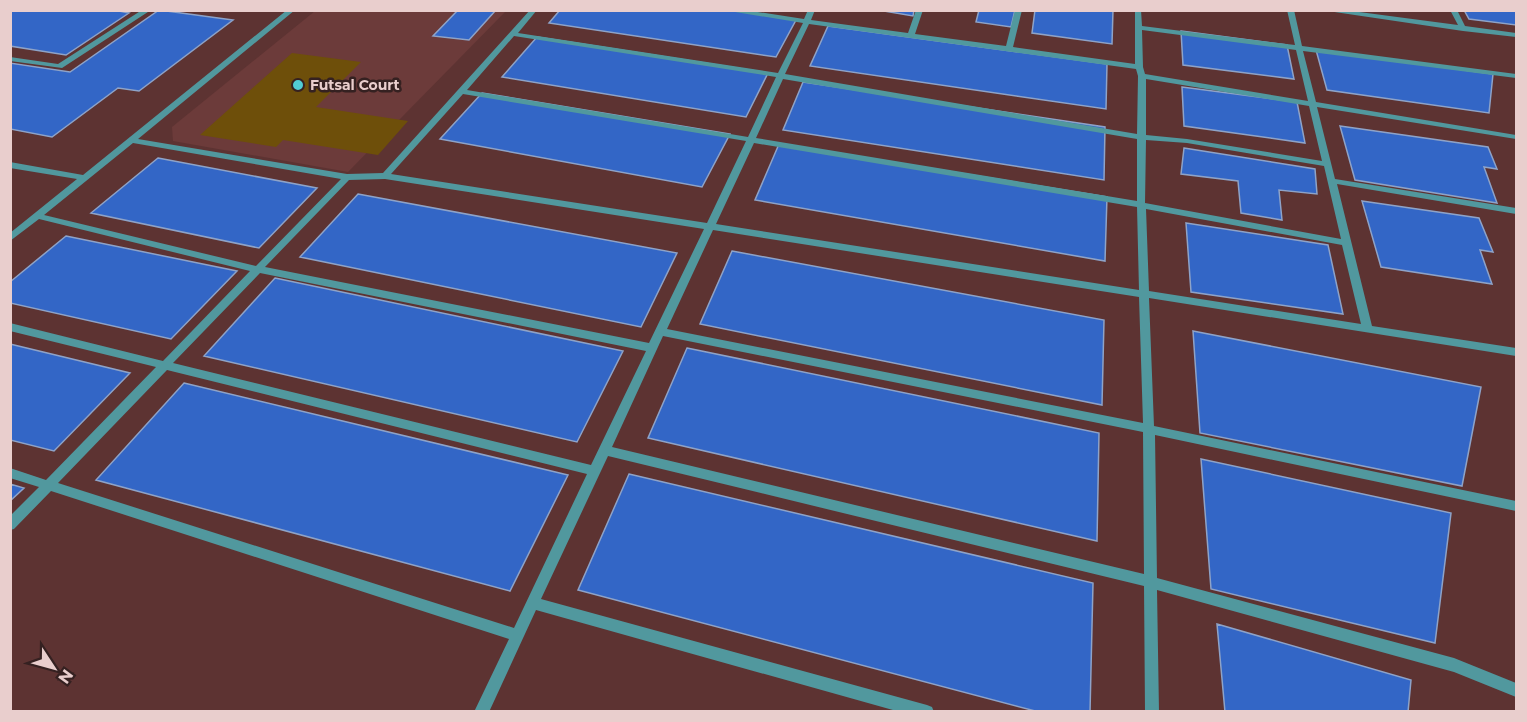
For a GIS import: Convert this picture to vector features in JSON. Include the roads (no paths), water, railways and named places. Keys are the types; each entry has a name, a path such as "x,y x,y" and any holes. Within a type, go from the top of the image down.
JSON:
{"street":[{"path":"10,59 59,66 148,10"},
{"path":"10,238 292,10"},
{"path":"385,176 534,10"},
{"path":"726,10 1009,50 1141,72 1313,105 1516,137"},
{"path":"481,711 812,10"},
{"path":"911,36 920,10"},
{"path":"1009,50 1019,10"},
{"path":"1138,10 1137,27 1141,72 1141,205 1149,429 1152,711"},
{"path":"1290,10 1366,328"},
{"path":"1324,10 1361,13 1516,35"},
{"path":"1453,10 1463,28"},
{"path":"1137,27 1516,76"},
{"path":"513,34 782,76 1141,137 1187,141 1327,164"},
{"path":"460,91 1141,205 1346,243"},
{"path":"132,140 347,177 385,176 1516,352"},
{"path":"10,165 85,178"},
{"path":"10,525 347,177"},
{"path":"1332,182 1516,212"},
{"path":"37,216 256,269 653,348"},
{"path":"10,327 594,471"},
{"path":"660,332 1149,429 1516,506"},
{"path":"604,450 1151,582 1454,665 1516,690"},
{"path":"10,473 517,635"},
{"path":"531,603 927,711"}],"place":[{"name":"Futsal Court","path":"298,85"}]}
